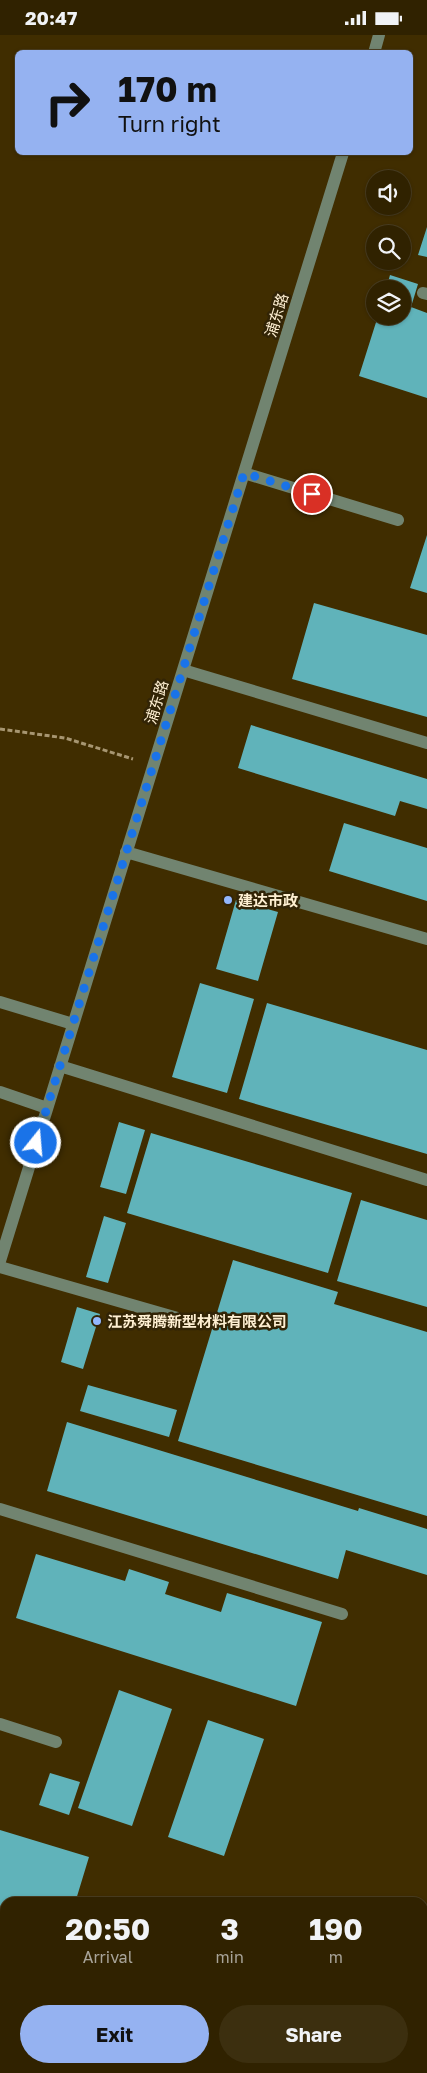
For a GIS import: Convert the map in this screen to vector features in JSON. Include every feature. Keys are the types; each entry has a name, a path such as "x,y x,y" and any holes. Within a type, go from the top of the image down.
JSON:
{"street":[{"path":"375,50 379,35"},
{"name":"浦东路","path":"1,1253 342,155"},
{"path":"244,473 398,520"},
{"path":"183,670 427,743"},
{"path":"126,852 427,939"},
{"path":"0,1001 73,1024"},
{"path":"60,1066 427,1180"},
{"path":"0,1092 47,1108"},
{"path":"0,1267 181,1319"},
{"path":"0,1509 342,1614"},
{"path":"0,1724 56,1742"}],"path":[{"path":"0,729 65,738 153,765"}],"building":[{"path":"427,227 427,257 418,255"},
{"path":"390,275 406,280 389,280"},
{"path":"411,282 418,284 411,307"},
{"path":"411,307 427,313 427,398 359,376 375,325 411,325"},
{"path":"427,535 427,593 410,588"},
{"path":"314,603 427,635 427,717 292,679"},
{"path":"251,725 427,779 427,809 400,801 395,816 238,768"},
{"path":"344,823 427,848 427,901 329,871"},
{"path":"236,900 278,912 258,981 216,969"},
{"path":"200,983 254,999 227,1093 172,1077"},
{"path":"267,1003 427,1050 427,1154 239,1099"},
{"path":"119,1122 145,1130 126,1194 100,1187"},
{"path":"151,1133 352,1193 328,1273 127,1213"},
{"path":"361,1200 427,1220 427,1307 337,1281"},
{"path":"104,1216 126,1223 108,1283 86,1277"},
{"path":"233,1260 338,1292 334,1304 427,1332 427,1516 178,1441"},
{"path":"77,1307 100,1314 83,1369 61,1362"},
{"path":"88,1385 177,1410 169,1437 80,1411"},
{"path":"67,1422 358,1511 359,1508 427,1529 427,1575 346,1550 338,1579 47,1491"},
{"path":"36,1554 125,1581 129,1569 169,1582 165,1594 221,1612 227,1593 322,1622 296,1706 16,1618"},
{"path":"119,1690 172,1709 132,1826 78,1808"},
{"path":"208,1720 264,1739 224,1856 168,1837"},
{"path":"50,1773 80,1782 69,1815 39,1805"},
{"path":"0,1830 89,1857 77,1897 0,1897"}],"place":[{"name":"建达市政","path":"228,900"},
{"name":"江苏舜腾新型材料有限公司","path":"97,1321"}],"route":[{"path":"36,1143 244,473 312,494"}]}
